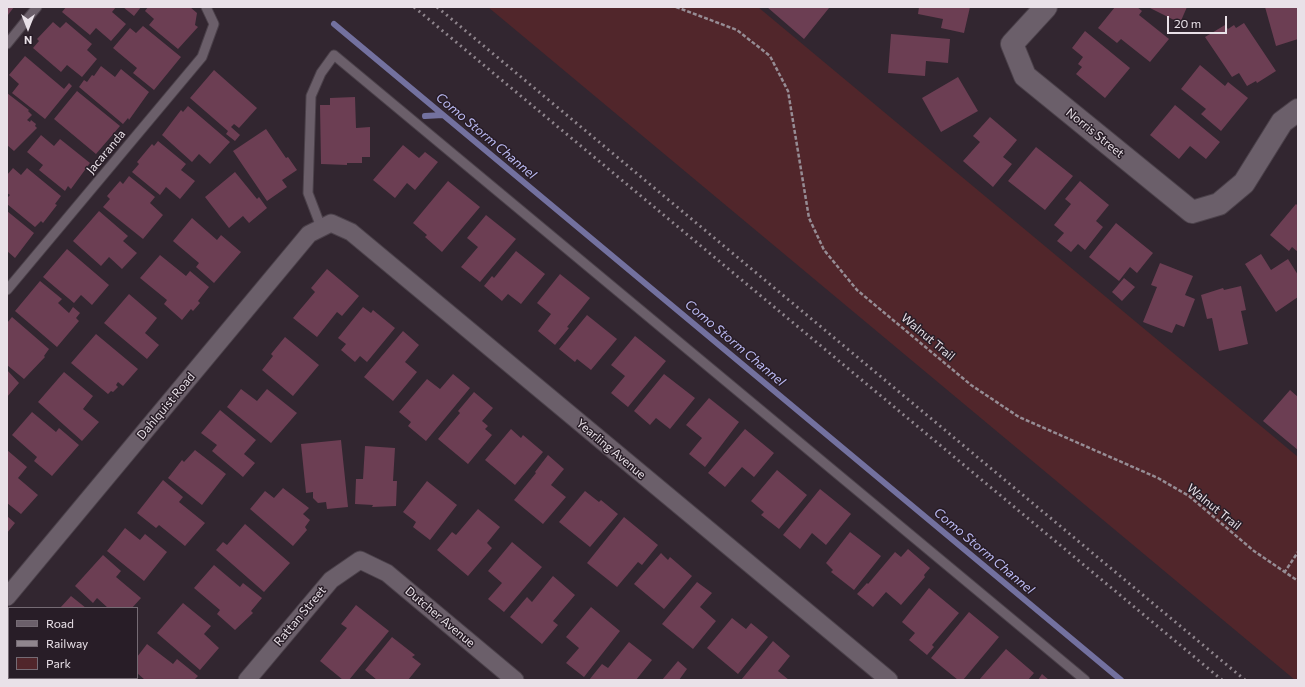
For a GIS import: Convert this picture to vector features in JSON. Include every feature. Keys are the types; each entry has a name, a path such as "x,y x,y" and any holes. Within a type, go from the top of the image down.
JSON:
{"street":[{"name":"Norris Street","path":"1046,7 1012,44 1025,76 1192,212 1219,204 1244,183 1282,122 1298,110"},
{"name":"Dahlquist Road","path":"7,597 309,234 326,225"},
{"name":"Yearling Avenue","path":"326,225 351,232 889,680"},
{"name":"Rattan Street","path":"247,680 330,580 360,560"},
{"name":"Dutcher Avenue","path":"360,560 387,573 515,680"}],"lane":[{"path":"7,44 37,7"},
{"name":"Jacaranda","path":"7,290 202,57 214,24 206,7"},
{"path":"326,225 308,193 311,96 321,73 334,56 1085,680"}],"path":[{"name":"Walnut Trail","path":"676,7 737,30 770,56 788,90 809,218 824,250 857,290 971,385 1019,417 1158,478 1189,496 1254,551 1298,582"},
{"path":"1284,573 1298,552"}],"green space":[{"path":"488,7 758,7 1298,457 1298,680 1295,680"}],"building":[{"path":"7,7 14,7 8,15 7,14"},
{"path":"66,7 116,7 112,12 126,24 111,41 96,28 90,35 62,12"},
{"path":"123,7 141,7 134,16"},
{"path":"148,7 190,7 197,13 195,25 198,27 178,49 149,25 154,19 145,11"},
{"path":"767,7 828,7 829,8 804,39"},
{"path":"919,7 970,7 964,33 941,28 943,19 918,14"},
{"path":"1115,7 1137,7 1142,11 1139,15 1169,39 1150,62 1121,39 1117,43 1098,28"},
{"path":"1148,7 1187,7 1180,23"},
{"path":"1265,7 1298,7 1298,39 1276,46"},
{"path":"53,22 60,28 66,22 92,44 87,50 97,59 82,77 67,65 61,72 33,48 39,41 37,39"},
{"path":"1244,23 1276,71 1257,83 1256,81 1247,86 1239,73 1232,77 1205,37 1225,25 1228,29 1234,25 1236,28"},
{"path":"143,26 181,57 154,90 133,73 137,68 113,48 130,28 136,33"},
{"path":"1085,31 1130,68 1105,98 1076,74 1082,67 1078,64 1083,57 1072,48"},
{"path":"891,34 950,39 948,63 926,61 925,76 888,73"},
{"path":"25,56 64,89 69,83 72,86 45,119 12,93 19,84 9,75"},
{"path":"1200,65 1225,86 1228,82 1248,98 1221,131 1201,114 1206,109 1181,89"},
{"path":"101,66 115,77 121,69 149,92 129,120 128,118 123,124 79,87 84,80 87,82 92,75 94,76"},
{"path":"214,70 257,108 239,128 234,124 231,127 240,135 235,141 226,134 228,131 190,98"},
{"path":"958,77 978,111 941,132 922,98"},
{"path":"77,91 120,126 96,154 54,119"},
{"path":"7,93 29,110 28,111 32,115 27,120 30,122 31,120 36,124 35,126 37,128 14,151 7,145"},
{"path":"355,97 356,128 370,127 370,157 362,157 362,163 347,163 347,165 321,164 320,105 330,105 330,98"},
{"path":"1175,105 1220,142 1206,159 1190,146 1179,159 1150,135"},
{"path":"188,106 230,142 210,164 199,154 192,162 162,135 181,110 183,112"},
{"path":"990,117 1017,140 1003,157 1012,164 993,187 963,161 980,142 973,136"},
{"path":"266,129 286,158 288,157 297,170 282,180 287,187 267,201 233,151"},
{"path":"41,135 54,146 60,139 90,163 71,189 68,186 65,191 39,170 43,165 27,152"},
{"path":"158,141 186,164 181,170 195,181 180,199 166,187 160,195 132,172 139,164 137,162 152,144 154,146"},
{"path":"403,145 419,158 425,152 438,162 415,190 407,183 395,198 373,180"},
{"path":"1036,147 1073,176 1045,210 1008,181"},
{"path":"13,168 21,175 27,168 61,196 55,204 57,205 43,223 41,221 35,227 7,204 7,198 10,195 7,193 7,175"},
{"path":"235,172 257,199 259,197 267,208 249,223 243,216 229,228 205,197"},
{"path":"129,176 155,197 150,203 163,215 143,239 103,207 110,199 107,196 120,181 123,184"},
{"path":"448,181 480,207 442,252 425,237 427,235 413,223"},
{"path":"1080,181 1109,205 1096,221 1103,227 1085,250 1078,244 1071,252 1057,241 1064,233 1054,225 1071,204 1065,199"},
{"path":"1296,204 1298,206 1298,252 1292,247 1289,251 1270,235"},
{"path":"7,211 34,233 15,258 7,251"},
{"path":"99,211 128,236 123,241 137,253 122,269 109,257 101,266 73,241"},
{"path":"486,215 516,239 480,282 461,267 478,247 467,238"},
{"path":"192,218 217,240 221,235 241,252 214,283 196,267 199,263 173,241"},
{"path":"1116,223 1153,253 1137,273 1130,267 1119,281 1089,257"},
{"path":"67,249 109,285 92,305 81,295 74,303 43,277"},
{"path":"516,251 545,274 521,304 508,294 502,301 484,286 492,276 494,278"},
{"path":"1261,254 1271,270 1288,259 1298,275 1298,297 1276,312 1245,264"},
{"path":"160,255 186,276 190,271 209,287 198,301 200,303 193,311 191,309 182,320 164,304 167,300 140,278"},
{"path":"1160,263 1193,276 1185,295 1195,299 1184,327 1176,324 1172,333 1143,322 1157,287 1151,285"},
{"path":"327,269 359,296 342,316 337,312 317,337 293,318 315,292 311,288"},
{"path":"560,274 590,298 555,345 538,331 551,314 537,303"},
{"path":"1124,278 1135,287 1122,301 1112,292"},
{"path":"40,281 62,299 58,303 69,313 73,307 80,313 76,318 79,321 57,347 15,311"},
{"path":"1241,286 1246,310 1241,311 1248,344 1219,351 1212,318 1207,319 1201,295 1223,288 1224,290"},
{"path":"129,294 157,318 145,333 159,345 147,359 104,323"},
{"path":"363,307 371,313 373,310 395,328 367,362 360,356 355,362 341,350 346,344 338,338"},
{"path":"587,315 617,339 591,370 577,359 575,362 559,349"},
{"path":"12,317 49,349 44,356 45,357 24,379 7,365 7,323"},
{"path":"403,331 419,345 405,362 417,372 393,401 364,377"},
{"path":"96,334 138,369 123,386 118,382 116,385 118,387 113,392 111,391 108,394 71,363"},
{"path":"635,336 666,361 628,407 611,393 625,376 611,365"},
{"path":"285,337 319,365 293,396 262,370 273,356 271,354"},
{"path":"7,370 19,383 7,397"},
{"path":"64,372 93,396 83,409 99,422 82,441 38,402"},
{"path":"453,374 470,388 426,441 408,426 411,422 399,412 427,379 440,389"},
{"path":"664,374 695,398 670,429 656,418 650,425 634,411"},
{"path":"241,389 257,401 267,389 297,413 271,443 227,407"},
{"path":"1290,390 1298,397 1298,450 1263,421"},
{"path":"474,392 493,408 482,421 488,426 485,429 492,435 468,464 438,439 460,413 458,411"},
{"path":"709,398 739,422 705,467 689,454 702,438 686,425"},
{"path":"220,410 256,440 244,454 255,463 243,477 212,451 217,445 201,433"},
{"path":"32,412 56,432 59,428 79,445 52,476 34,461 37,457 12,435"},
{"path":"511,429 521,438 523,435 543,452 515,485 485,460"},
{"path":"745,429 774,453 754,477 742,467 725,487 708,473"},
{"path":"341,440 348,507 327,509 326,502 318,503 313,498 313,492 306,493 301,444"},
{"path":"365,446 395,448 393,481 397,481 396,506 372,507 373,505 355,504 356,479 363,479"},
{"path":"7,450 27,467 18,478 38,495 21,514 7,503"},
{"path":"195,450 226,474 202,505 168,478 182,460 184,462"},
{"path":"548,455 564,469 551,485 566,497 543,524 514,500 536,473 535,472"},
{"path":"777,470 807,495 779,529 761,515 764,512 751,501"},
{"path":"163,480 183,497 179,502 205,523 185,546 159,525 156,528 137,513"},
{"path":"427,481 457,505 430,540 413,527 416,522 403,512"},
{"path":"283,488 309,508 303,514 310,520 305,527 307,530 293,546 250,509 265,491 274,498"},
{"path":"820,489 851,514 826,545 812,533 800,549 783,535"},
{"path":"585,491 599,502 601,500 618,514 590,547 559,522"},
{"path":"478,509 500,527 487,543 492,548 468,576 437,550 452,532 456,535"},
{"path":"7,516 15,523 7,533"},
{"path":"624,517 658,545 642,565 638,562 617,587 587,563"},
{"path":"245,524 290,563 264,592 216,550 223,542 227,545"},
{"path":"125,528 140,540 145,534 167,552 144,581 107,551"},
{"path":"850,532 881,556 854,590 831,572 833,570 826,563"},
{"path":"512,542 542,567 504,612 488,599 502,583 488,571"},
{"path":"908,549 930,568 924,575 925,577 901,605 886,592 873,607 857,594 867,583 868,584 895,552 901,557"},
{"path":"661,553 668,560 670,557 692,576 664,609 634,584"},
{"path":"103,555 121,571 116,577 141,598 133,607 107,607 97,598 93,603 75,586"},
{"path":"214,565 240,587 243,583 262,598 251,611 253,613 235,630 217,614 220,610 194,588"},
{"path":"553,576 575,595 553,621 558,625 542,644 510,617 527,597 532,602"},
{"path":"697,582 712,593 700,607 716,621 693,649 662,624"},
{"path":"929,588 959,613 932,645 934,647 927,655 909,640 915,633 902,622"},
{"path":"71,596 85,607 61,607"},
{"path":"183,603 211,626 204,634 219,648 200,670 157,633"},
{"path":"356,605 389,631 349,680 343,680 320,661 347,628 341,624"},
{"path":"591,607 620,631 584,677 566,663 579,648 566,637"},
{"path":"969,612 999,637 963,680 958,680 931,658"},
{"path":"732,618 746,629 751,623 768,637 738,674 707,648"},
{"path":"392,637 415,655 412,657 421,664 408,680 377,680 365,670"},
{"path":"773,641 790,656 778,671 789,680 741,680"},
{"path":"629,642 652,660 636,680 589,680 602,664 608,668"},
{"path":"147,644 173,664 177,659 198,676 194,680 145,680 138,674 138,656"},
{"path":"1006,649 1034,673 1028,680 979,680"},
{"path":"678,661 687,669 679,680 662,680"},
{"path":"1042,674 1049,680 1038,680"},
{"path":"38,679 70,679 69,680"}],"waterway":[{"name":"Como Storm Channel","path":"334,24 1121,680"},
{"path":"425,116 443,115"}],"railway":[{"path":"414,7 1222,680"},
{"path":"437,7 1245,680"}]}
